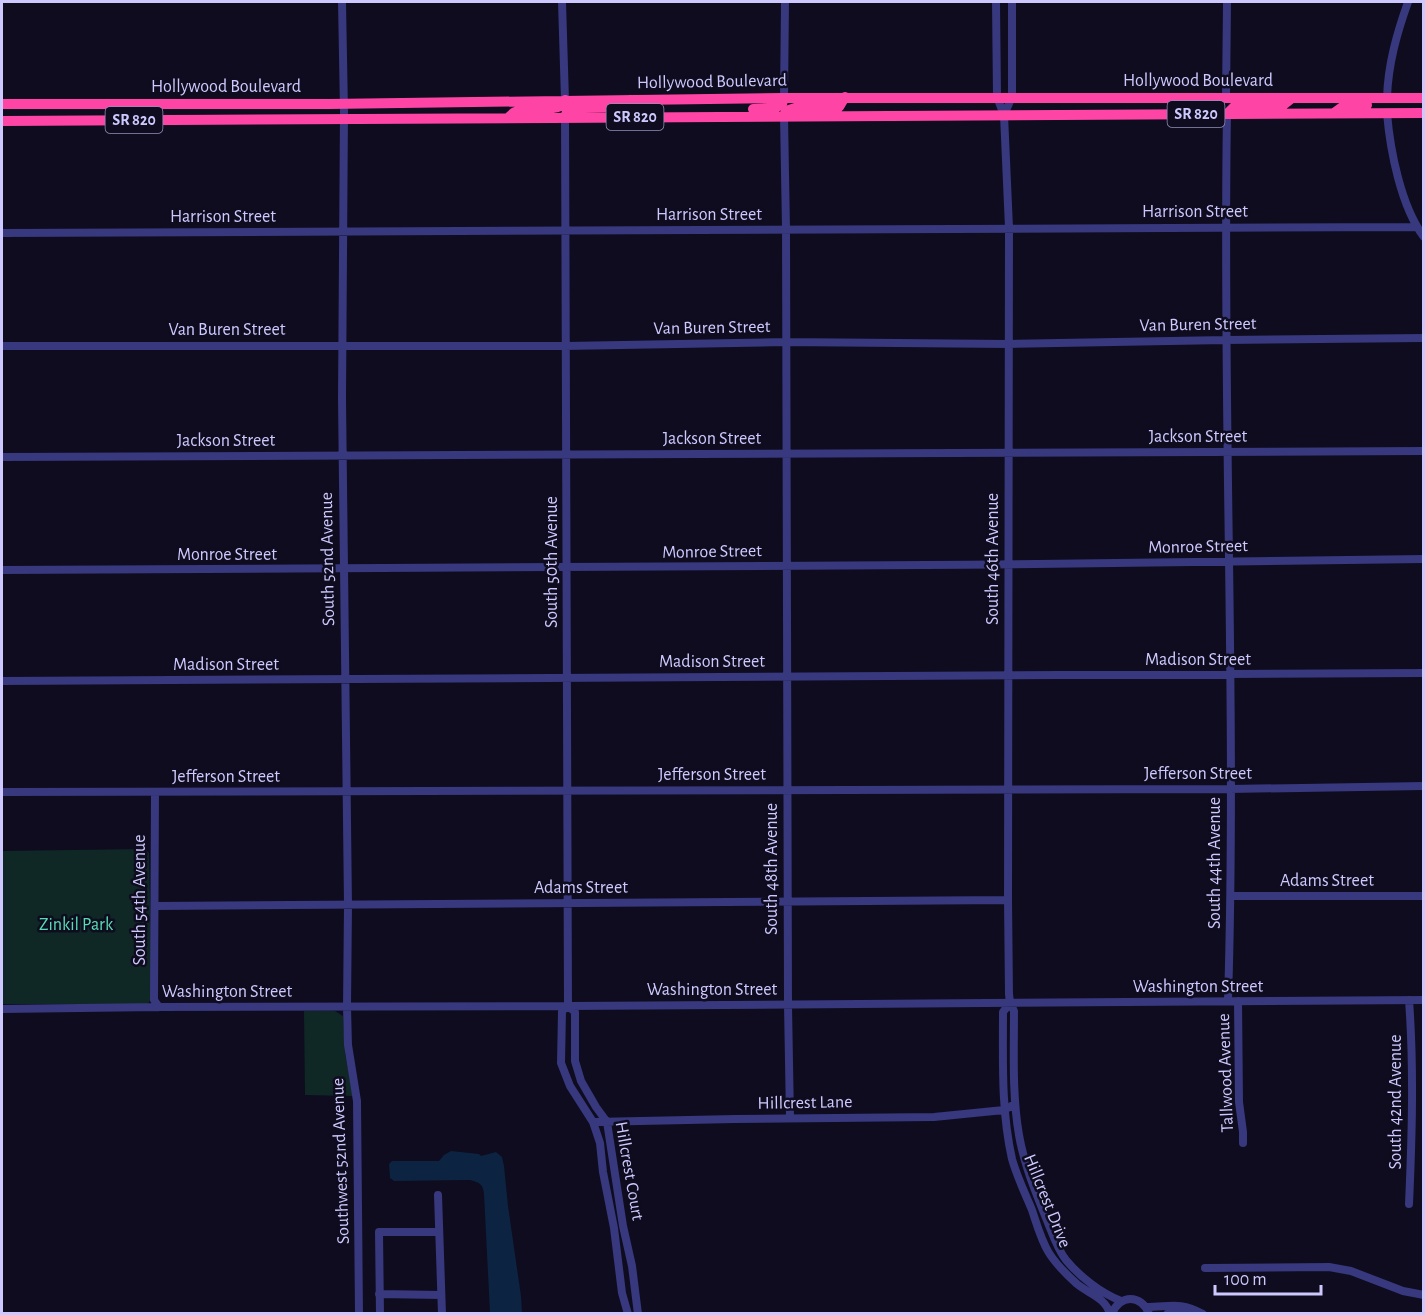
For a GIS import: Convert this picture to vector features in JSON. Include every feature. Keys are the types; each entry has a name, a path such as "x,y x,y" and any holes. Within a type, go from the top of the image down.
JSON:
{"highway":[{"name":"Hollywood Boulevard","path":"2,121 344,111 565,100 997,97 1424,98"},
{"path":"716,116 724,110 775,108 782,104 784,98"},
{"path":"784,116 786,111 798,106 839,107 845,98"},
{"path":"1147,114 1167,107 1217,107 1226,101 1226,98"},
{"path":"1227,114 1229,110 1239,105 1283,105 1292,98"},
{"path":"1334,113 1345,105 1377,105 1383,103 1387,98"},
{"path":"565,117 566,112 575,108 620,107 630,99"},
{"path":"507,118 517,110 558,108 565,100"},
{"name":"Hollywood Boulevard","path":"2,104 344,111 507,118 1424,113"},
{"path":"1387,113 1398,104 1424,104"}],"street":[{"name":"South 52nd Avenue","path":"342,2 344,111 342,456 348,905 347,1007"},
{"path":"562,2 565,100"},
{"path":"784,98 785,2"},
{"path":"996,2 997,97 1004,114"},
{"path":"1004,114 1012,97 1012,2"},
{"path":"1226,98 1227,2"},
{"path":"1387,98 1388,79 1397,33 1408,2"},
{"path":"1387,113 1395,168 1416,227 1424,237"},
{"name":"South 46th Avenue","path":"1004,114 1009,228 1008,900 1010,1003 1014,1011 1015,1104"},
{"name":"South 44th Avenue","path":"1227,114 1225,227 1230,562 1231,896 1228,1001"},
{"name":"South 48th Avenue","path":"784,116 790,1118"},
{"name":"South 50th Avenue","path":"565,117 568,1006"},
{"name":"Harrison Street","path":"2,233 1416,227"},
{"name":"Van Buren Street","path":"2,346 565,346 785,342 1008,344 1424,338"},
{"name":"Jackson Street","path":"2,457 1424,451"},
{"name":"Monroe Street","path":"2,570 344,570 1424,559"},
{"name":"Madison Street","path":"2,681 1424,673"},
{"name":"Jefferson Street","path":"2,792 1008,790 1424,786"},
{"name":"South 54th Avenue","path":"155,792 154,1000 159,1006"},
{"name":"Adams Street","path":"1231,896 1424,897"},
{"name":"Adams Street","path":"155,906 1008,900"},
{"name":"South 42nd Avenue","path":"1409,1204 1412,1152 1410,1000"},
{"name":"Washington Street","path":"2,1009 159,1006 788,1005 1424,1000"},
{"name":"Tallwood Avenue","path":"1238,1001 1239,1102 1243,1143"},
{"name":"South 46th Avenue","path":"1004,1110 1003,1012 1010,1003"},
{"name":"Hillcrest Court","path":"628,1314 622,1293 600,1143 593,1122 570,1086 561,1063 562,1011 568,1006 575,1012 575,1061 581,1081 607,1122 638,1314"},
{"name":"Southwest 52nd Avenue","path":"347,1007 348,1045 357,1101 360,1314"},
{"path":"1412,1059 1424,1059"},
{"name":"Hillcrest Lane","path":"593,1122 934,1117 1004,1110 1015,1104"},
{"name":"Hillcrest Drive","path":"1015,1104 1018,1135 1024,1158 1059,1247 1066,1259 1085,1278 1110,1297 1121,1301"},
{"name":"Hillcrest Drive","path":"1004,1110 1013,1161 1049,1252 1057,1264 1078,1285 1107,1304 1111,1314"},
{"path":"438,1195 442,1314"},
{"path":"380,1314 380,1232 439,1232"},
{"path":"1205,1268 1351,1270 1403,1291 1424,1295"},
{"path":"380,1294 441,1295"},
{"name":"Hillcrest Drive","path":"1111,1314 1116,1305 1127,1299 1139,1301 1148,1310 1177,1305 1192,1308 1203,1314"},
{"path":"1167,1314 1170,1312 1185,1314"}],"green space":[{"name":"Zinkil Park","path":"145,849 149,853 152,997 148,1004 2,1004 2,851"},
{"path":"304,1011 335,1011 343,1016 345,1053 353,1096 305,1095"}],"water":[{"path":"451,1151 481,1156 496,1152 502,1157 522,1313 490,1313 484,1194 480,1184 470,1180 394,1181 390,1178 389,1164 392,1161 439,1161"}]}
